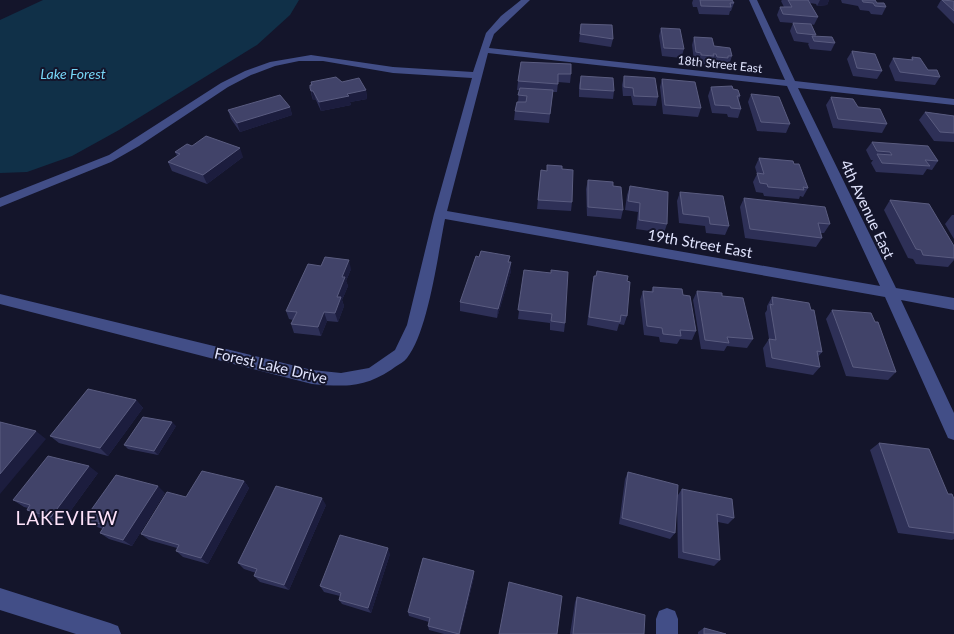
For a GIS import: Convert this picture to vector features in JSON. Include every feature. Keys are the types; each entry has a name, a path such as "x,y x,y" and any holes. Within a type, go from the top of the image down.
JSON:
{"street":[{"name":"Forest Lake Drive","path":"0,299 312,377 341,380 373,374 401,354 415,325 440,214 490,33 504,18 526,0"},
{"name":"4th Avenue East","path":"753,0 790,84 917,348 954,432"},
{"name":"18th Street East","path":"484,50 954,102"},
{"path":"0,203 67,175 91,168 114,156 215,91 263,66 302,58 393,70 477,75"},
{"name":"19th Street East","path":"440,214 954,304"},
{"path":"0,599 110,634"}],"water":[{"name":"Lake Forest","path":"43,0 299,0 290,15 257,45 119,130 72,156 27,172 0,173 0,20"}],"building":[{"path":"700,0 732,0 734,3 730,3 731,7 701,6"},
{"path":"788,0 808,0 818,17 783,14 780,7 792,7"},
{"path":"862,0 875,0 877,3 884,3 886,7 875,6 873,3 863,2"},
{"path":"942,0 954,1 954,11"},
{"path":"793,23 811,24 816,35 797,33"},
{"path":"581,24 612,25 613,39 580,34"},
{"path":"661,28 680,29 684,49 664,48"},
{"path":"812,36 832,37 835,43 814,41"},
{"path":"694,37 712,38 714,46 730,48 732,56 728,56 728,58 717,57 716,54 713,54 714,56 701,55 701,53 696,52"},
{"path":"852,51 875,54 882,71 857,68"},
{"path":"912,57 920,58 928,70 937,70 940,77 900,72 893,58 913,60"},
{"path":"521,62 571,64 571,74 558,74 558,84 518,81"},
{"path":"581,76 613,78 614,91 580,89"},
{"path":"624,76 655,78 658,97 634,96 633,88 624,87"},
{"path":"336,77 342,82 359,78 366,90 347,94 349,96 319,102 313,91 311,91 311,82"},
{"path":"662,79 695,82 701,108 665,105"},
{"path":"732,86 733,89 738,90 740,96 737,96 741,109 715,105 711,87"},
{"path":"520,88 553,90 550,114 515,111 517,102 526,102 527,96 518,95"},
{"path":"751,94 779,97 790,124 761,122"},
{"path":"280,95 290,107 237,123 228,110"},
{"path":"831,97 853,99 858,107 880,109 887,124 838,119"},
{"path":"925,112 954,116 954,133 940,132"},
{"path":"206,136 240,148 203,175 168,162 180,154 175,152 187,144 192,146"},
{"path":"872,142 928,146 938,161 925,160 930,166 882,163 877,154 892,155 890,152 877,151"},
{"path":"759,158 793,161 794,164 799,164 808,188 803,187 804,190 768,187 767,184 760,183 757,173 764,174"},
{"path":"547,165 562,166 562,169 573,170 572,202 538,200 541,170 547,171"},
{"path":"588,180 613,182 613,186 621,187 623,210 588,207"},
{"path":"630,186 668,192 667,224 639,220 640,203 628,201"},
{"path":"680,192 723,196 729,226 710,224 709,217 683,214"},
{"path":"744,198 825,207 830,224 818,223 822,238 750,229"},
{"path":"890,200 929,204 954,246 954,258 923,255 921,250 916,249"},
{"path":"481,251 510,256 508,262 511,262 498,309 460,302 476,256 479,257"},
{"path":"325,257 349,260 342,277 345,277 337,297 341,297 335,313 324,312 318,327 291,324 297,312 286,311 308,264 321,266"},
{"path":"524,270 551,273 551,270 568,272 565,323 551,321 552,314 518,310"},
{"path":"597,271 628,276 627,281 630,282 627,316 621,315 620,322 589,317 594,276 596,276"},
{"path":"653,287 682,289 683,295 690,296 696,331 680,330 681,336 663,334 662,328 647,326 643,291 653,292"},
{"path":"697,291 722,293 722,296 743,298 753,339 727,337 729,343 705,340"},
{"path":"772,297 809,303 811,310 814,310 822,352 817,351 820,367 772,358 769,339 776,340 770,304 773,305"},
{"path":"832,310 871,313 875,322 878,322 896,372 853,367"},
{"path":"88,389 136,400 100,448 50,436"},
{"path":"143,417 172,422 154,451 124,445"},
{"path":"0,422 36,431 0,474"},
{"path":"879,443 929,449 948,494 952,494 954,499 954,533 909,527"},
{"path":"48,456 89,466 51,517 27,510 30,505 13,500"},
{"path":"202,471 244,481 201,558 176,551 179,545 141,534 167,492 186,497"},
{"path":"628,472 678,485 675,533 622,518"},
{"path":"116,475 158,486 123,540 100,533 105,525 84,520"},
{"path":"276,486 322,498 284,585 254,576 257,569 238,563"},
{"path":"682,489 732,499 734,518 717,514 720,560 683,552"},
{"path":"340,535 388,548 368,608 339,600 341,593 320,586"},
{"path":"423,558 474,571 459,634 428,626 430,618 408,612"},
{"path":"509,582 562,596 557,634 499,634"},
{"path":"577,597 645,615 644,634 573,634"},
{"path":"704,628 726,634 704,634"}],"district":[{"name":"LAKEVIEW","path":"67,517"}]}
